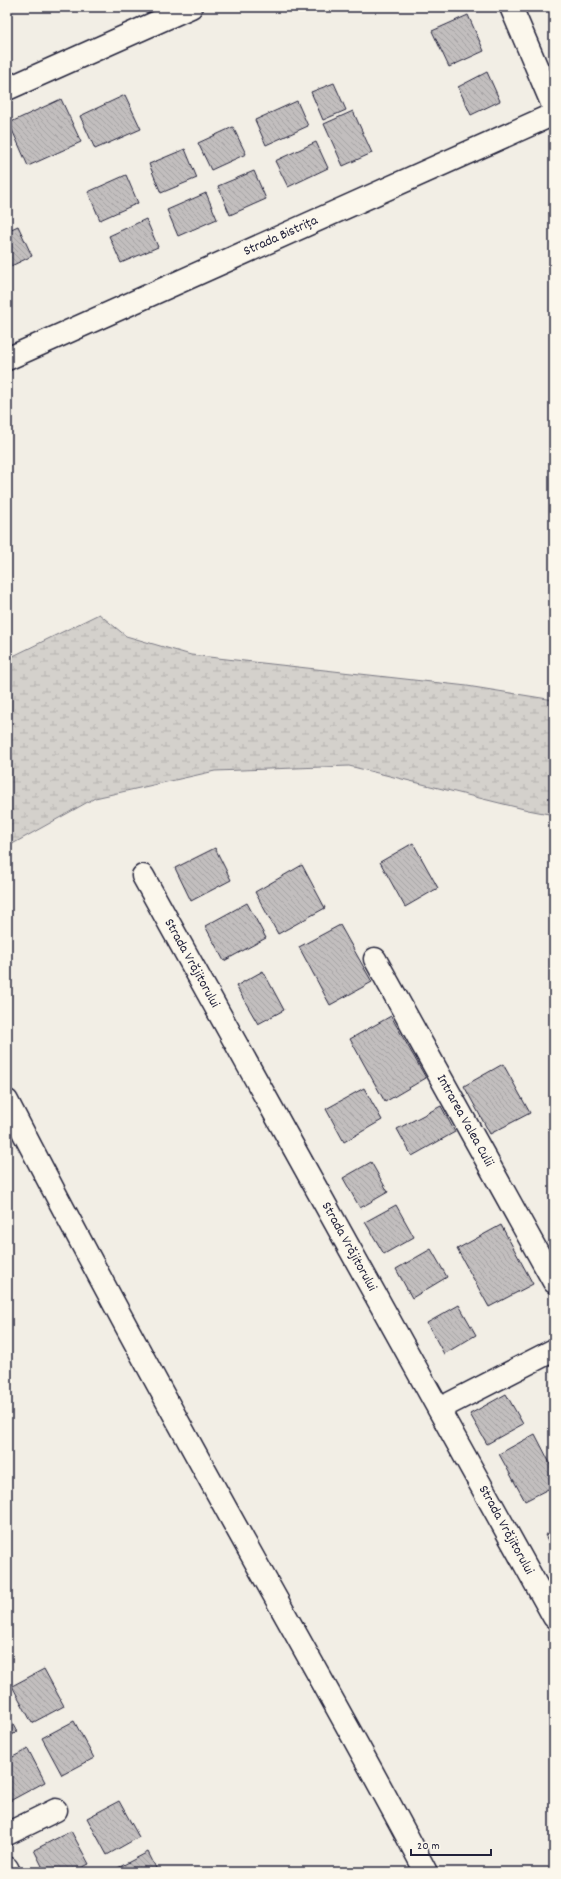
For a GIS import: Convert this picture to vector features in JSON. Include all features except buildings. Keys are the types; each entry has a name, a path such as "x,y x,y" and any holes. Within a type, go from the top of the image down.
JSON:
{"street":[{"path":"7,89 192,7"},
{"path":"510,7 554,108"},
{"name":"Strada Bistrița","path":"7,359 554,114"},
{"name":"Strada Vrăjitorului","path":"143,876 554,1617"},
{"name":"Intrarea Valea Culii","path":"375,959 554,1282"},
{"path":"7,1101 56,1196 226,1509 370,1764 426,1872"},
{"path":"439,1409 554,1350"},
{"path":"7,1834 56,1810"},
{"path":"7,1868 9,1872"}],"green space":[{"path":"99,614 126,636 191,655 467,686 554,700 554,815 349,766 215,771 95,798 7,847 7,659"}]}
